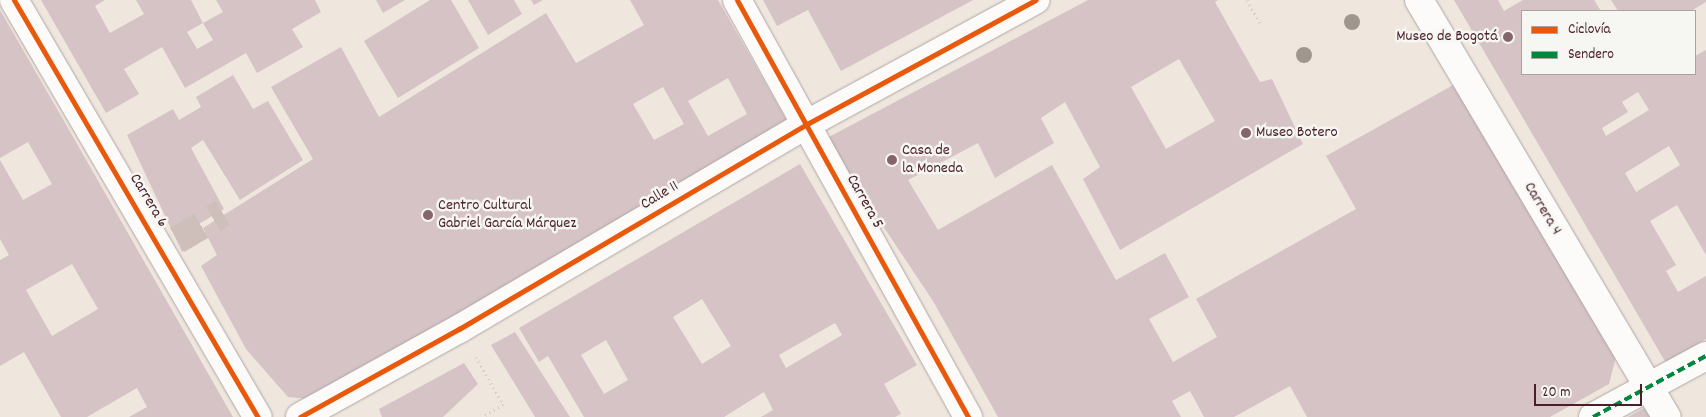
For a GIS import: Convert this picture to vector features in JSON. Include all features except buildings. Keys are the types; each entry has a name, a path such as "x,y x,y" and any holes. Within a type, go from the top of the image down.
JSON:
{"street":[{"name":"Carrera 6","path":"14,0 169,244 258,417"},
{"name":"Carrera 5","path":"737,0 968,417"},
{"name":"Calle 11","path":"300,417 459,329 806,124 1035,0"},
{"name":"Carrera 4","path":"1419,0 1647,388 1667,417"},
{"path":"1593,417 1706,356"}],"path":[{"path":"1247,0 1261,25"},
{"path":"459,329 503,404 482,417"}],"tunnel":[{"path":"177,240 223,213"}],"marked path":[{"path":"1593,417 1706,356"}],"cycle path":[{"path":"14,0 258,417"},
{"path":"737,0 968,417"},
{"path":"300,417 459,329 807,124 1035,0"}],"place":[{"name":"Museo de Bogotá","path":"1508,37"},
{"name":"Museo Botero","path":"1246,133"},
{"name":"Casa de la Moneda","path":"892,160"},
{"name":"Centro Cultural Gabriel García Márquez","path":"428,215"}]}
